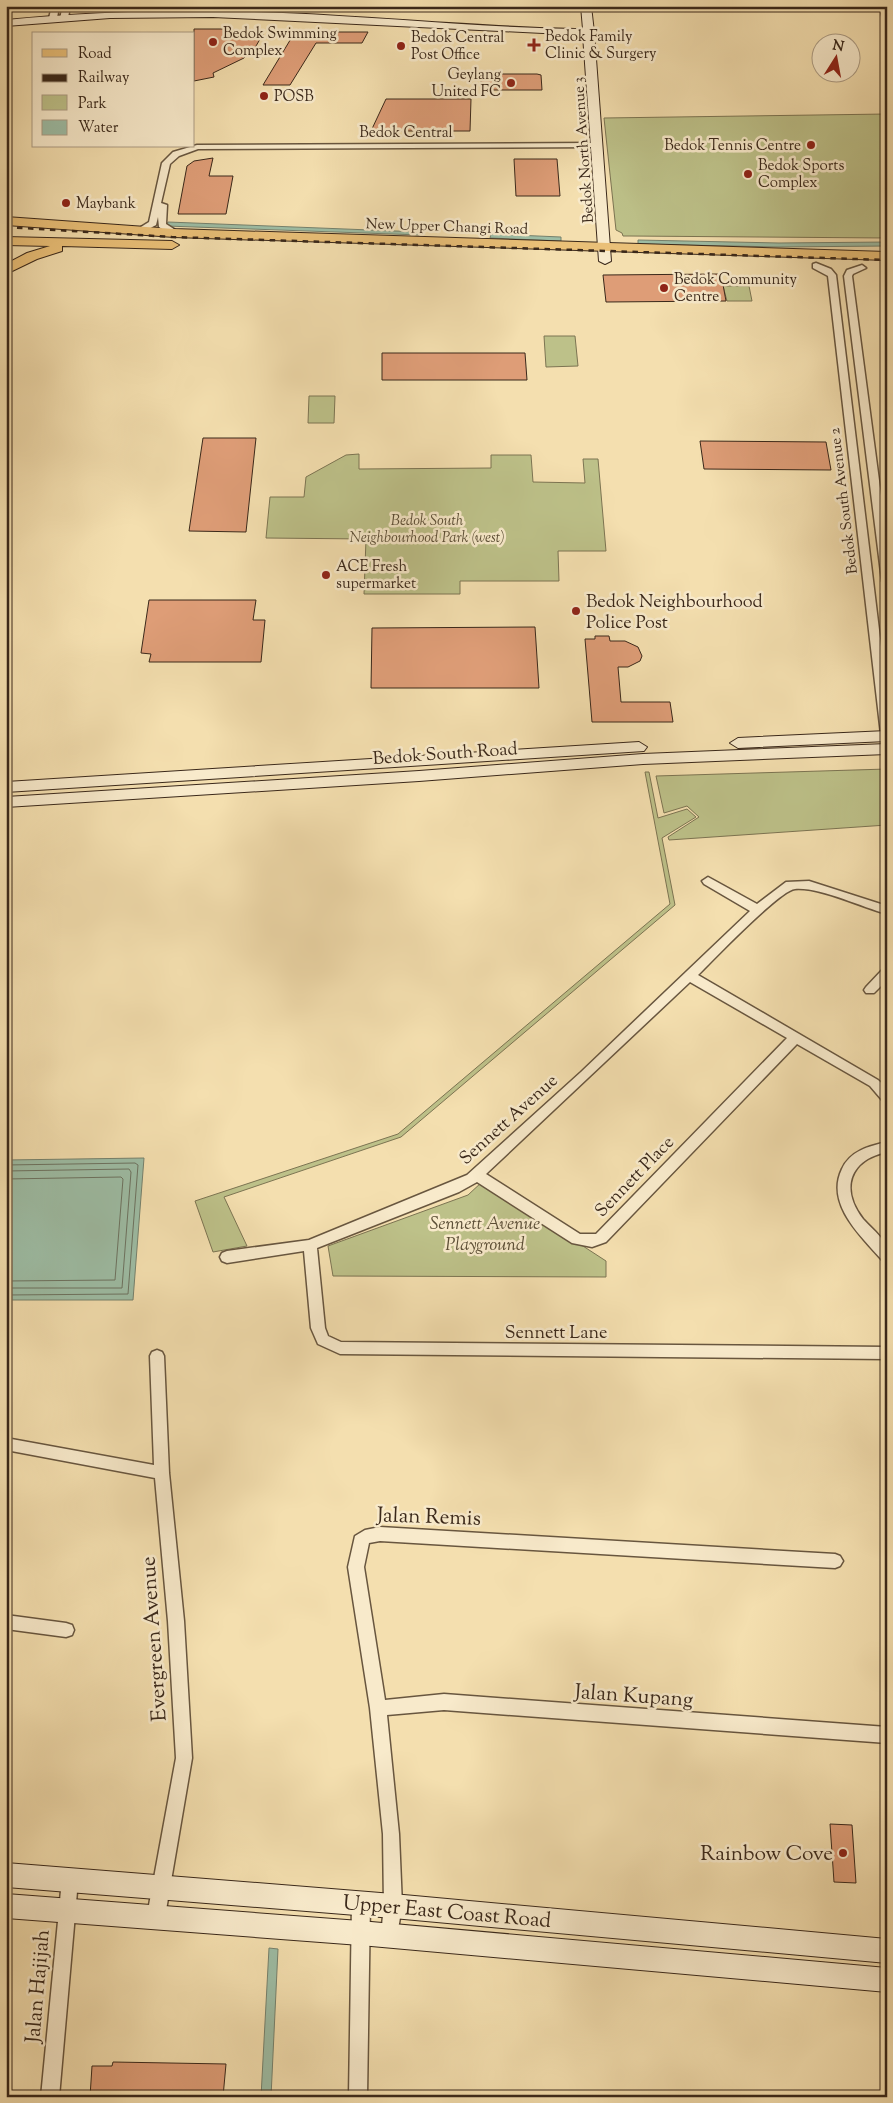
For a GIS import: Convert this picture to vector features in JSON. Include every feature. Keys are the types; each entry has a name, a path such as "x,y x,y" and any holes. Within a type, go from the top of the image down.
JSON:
{"main road":[{"name":"Bedok North Avenue 3","path":"576,6 584,30"},
{"name":"Bedok North Avenue 3","path":"586,6 584,30 600,254"},
{"path":"6,21 54,13 253,15 476,29 584,30"},
{"name":"New Upper Changi Road","path":"8,224 174,233 556,246 600,254 887,268"},
{"path":"556,246 582,240 599,231 618,242 641,250"},
{"name":"New Upper Changi Road","path":"6,241 575,260"},
{"path":"6,270 32,256 76,244"},
{"name":"New Upper Changi Road","path":"600,254 641,250 887,256"},
{"name":"Bedok South Road","path":"6,787 887,741"},
{"name":"Bedok South Road","path":"6,802 693,751"},
{"name":"Upper East Coast Road","path":"6,1875 361,1903 887,1951"},
{"name":"Upper East Coast Road","path":"6,1906 390,1935 887,1980"}],"street":[{"path":"883,6 887,19"},
{"name":"Bedok Central","path":"140,230 153,222 168,160 187,149 215,146 593,145"},
{"name":"Bedok Central","path":"174,233 166,230 162,224 165,181 170,163 176,156 186,151 215,146"},
{"name":"Bedok South Avenue 2","path":"816,266 828,271 832,275 887,741"},
{"name":"Bedok South Avenue 2","path":"862,268 850,272 848,276 887,580"},
{"path":"708,882 758,910"},
{"name":"Sennett Avenue","path":"227,1257 310,1245 454,1188 477,1175 758,910 785,888 799,884 809,885 887,910"},
{"path":"870,990 887,972"},
{"path":"690,976 874,1083 887,1097"},
{"name":"Sennett Place","path":"477,1175 577,1239 592,1241 601,1238 795,1038"},
{"path":"887,1147 874,1149 858,1157 847,1168 844,1187 850,1210 887,1256"},
{"name":"Sennett Lane","path":"310,1245 318,1328 323,1340 340,1348 887,1353"},
{"name":"Evergreen Avenue","path":"156,1916 184,1758 176,1621 162,1472 157,1356"},
{"path":"6,1444 162,1472"},
{"name":"Jalan Remis","path":"390,1935 393,1906 392,1842 378,1708 356,1567 360,1541 374,1534 836,1561"},
{"path":"6,1622 66,1630"},
{"name":"Jalan Kupang","path":"378,1708 444,1702 887,1735"},
{"name":"Jalan Hajijah","path":"50,2097 70,1880"},
{"path":"358,2097 361,1903"}],"green space":[{"name":"Bedok Sports Complex","path":"887,114 887,238 623,236 622,233 616,230 604,118"},
{"path":"723,286 749,286 752,301 727,301"},
{"path":"544,336 575,336 578,366 546,367"},
{"path":"309,396 335,396 334,423 308,423"},
{"name":"Bedok South Neighbourhood Park (west)","path":"359,454 359,469 491,468 491,455 531,455 533,482 585,483 583,459 598,459 606,551 558,551 559,581 460,581 460,594 364,594 366,539 266,538 270,497 304,497 306,477 346,455"},
{"path":"887,769 887,825 669,840 668,837 699,817 687,806 664,813 656,776"},
{"path":"645,772 649,772 658,818 687,809 696,817 662,838 675,905 401,1137 224,1197 247,1246 213,1252 195,1201 398,1134 670,904"},
{"name":"Sennett Avenue Playground","path":"483,1181 606,1261 606,1277 333,1276 328,1246 468,1195"}],"water":[{"path":"168,222 421,232 420,235 166,226"},
{"path":"491,234 561,237 561,241 490,238"},
{"path":"638,240 779,243 887,242 887,246 779,247 638,244"},
{"path":"144,1158 133,1300 6,1300 6,1160"},
{"path":"269,1948 278,1949 271,2097 261,2097"}],"building":[{"path":"194,29 223,29 263,34 256,46 244,58 213,73 214,77 195,81"},
{"path":"295,32 368,32 362,43 316,43 290,85 263,85"},
{"name":"Geylang United FC","path":"481,74 541,75 542,90 481,90"},
{"path":"386,99 471,99 470,131 371,131"},
{"path":"213,158 209,176 233,176 226,214 178,214 187,166 194,161"},
{"path":"514,159 557,159 560,196 516,196"},
{"name":"Bedok Community Centre","path":"721,274 726,301 606,302 603,275"},
{"path":"382,353 525,353 527,380 382,380"},
{"path":"203,438 256,438 246,532 189,531"},
{"path":"700,441 826,442 831,470 704,469"},
{"path":"149,600 256,600 253,620 265,620 261,662 149,662 151,654 141,653"},
{"path":"535,627 539,688 371,688 372,628"},
{"path":"595,636 609,636 610,641 625,641 638,647 642,656 640,661 628,667 618,667 621,702 670,702 673,722 592,722 585,639 595,639"},
{"name":"Rainbow Cove","path":"830,1824 852,1825 856,1883 834,1882"},
{"path":"113,2062 226,2064 223,2097 90,2097 92,2066 112,2066"}],"railway":[{"path":"6,227 172,237 887,260"}],"place":[{"name":"Bedok Swimming Complex","path":"213,42"},
{"name":"Bedok Family Clinic & Surgery","path":"534,45"},
{"name":"Bedok Central Post Office","path":"401,46"},
{"name":"Geylang United FC","path":"511,83"},
{"name":"POSB","path":"264,96"},
{"name":"Bedok Tennis Centre","path":"811,145"},
{"name":"Bedok Sports Complex","path":"748,174"},
{"name":"Maybank","path":"66,203"},
{"name":"Bedok Community Centre","path":"664,288"},
{"name":"ACE Fresh supermarket","path":"326,575"},
{"name":"Bedok Neighbourhood Police Post","path":"576,611"},
{"name":"Rainbow Cove","path":"843,1853"}]}
